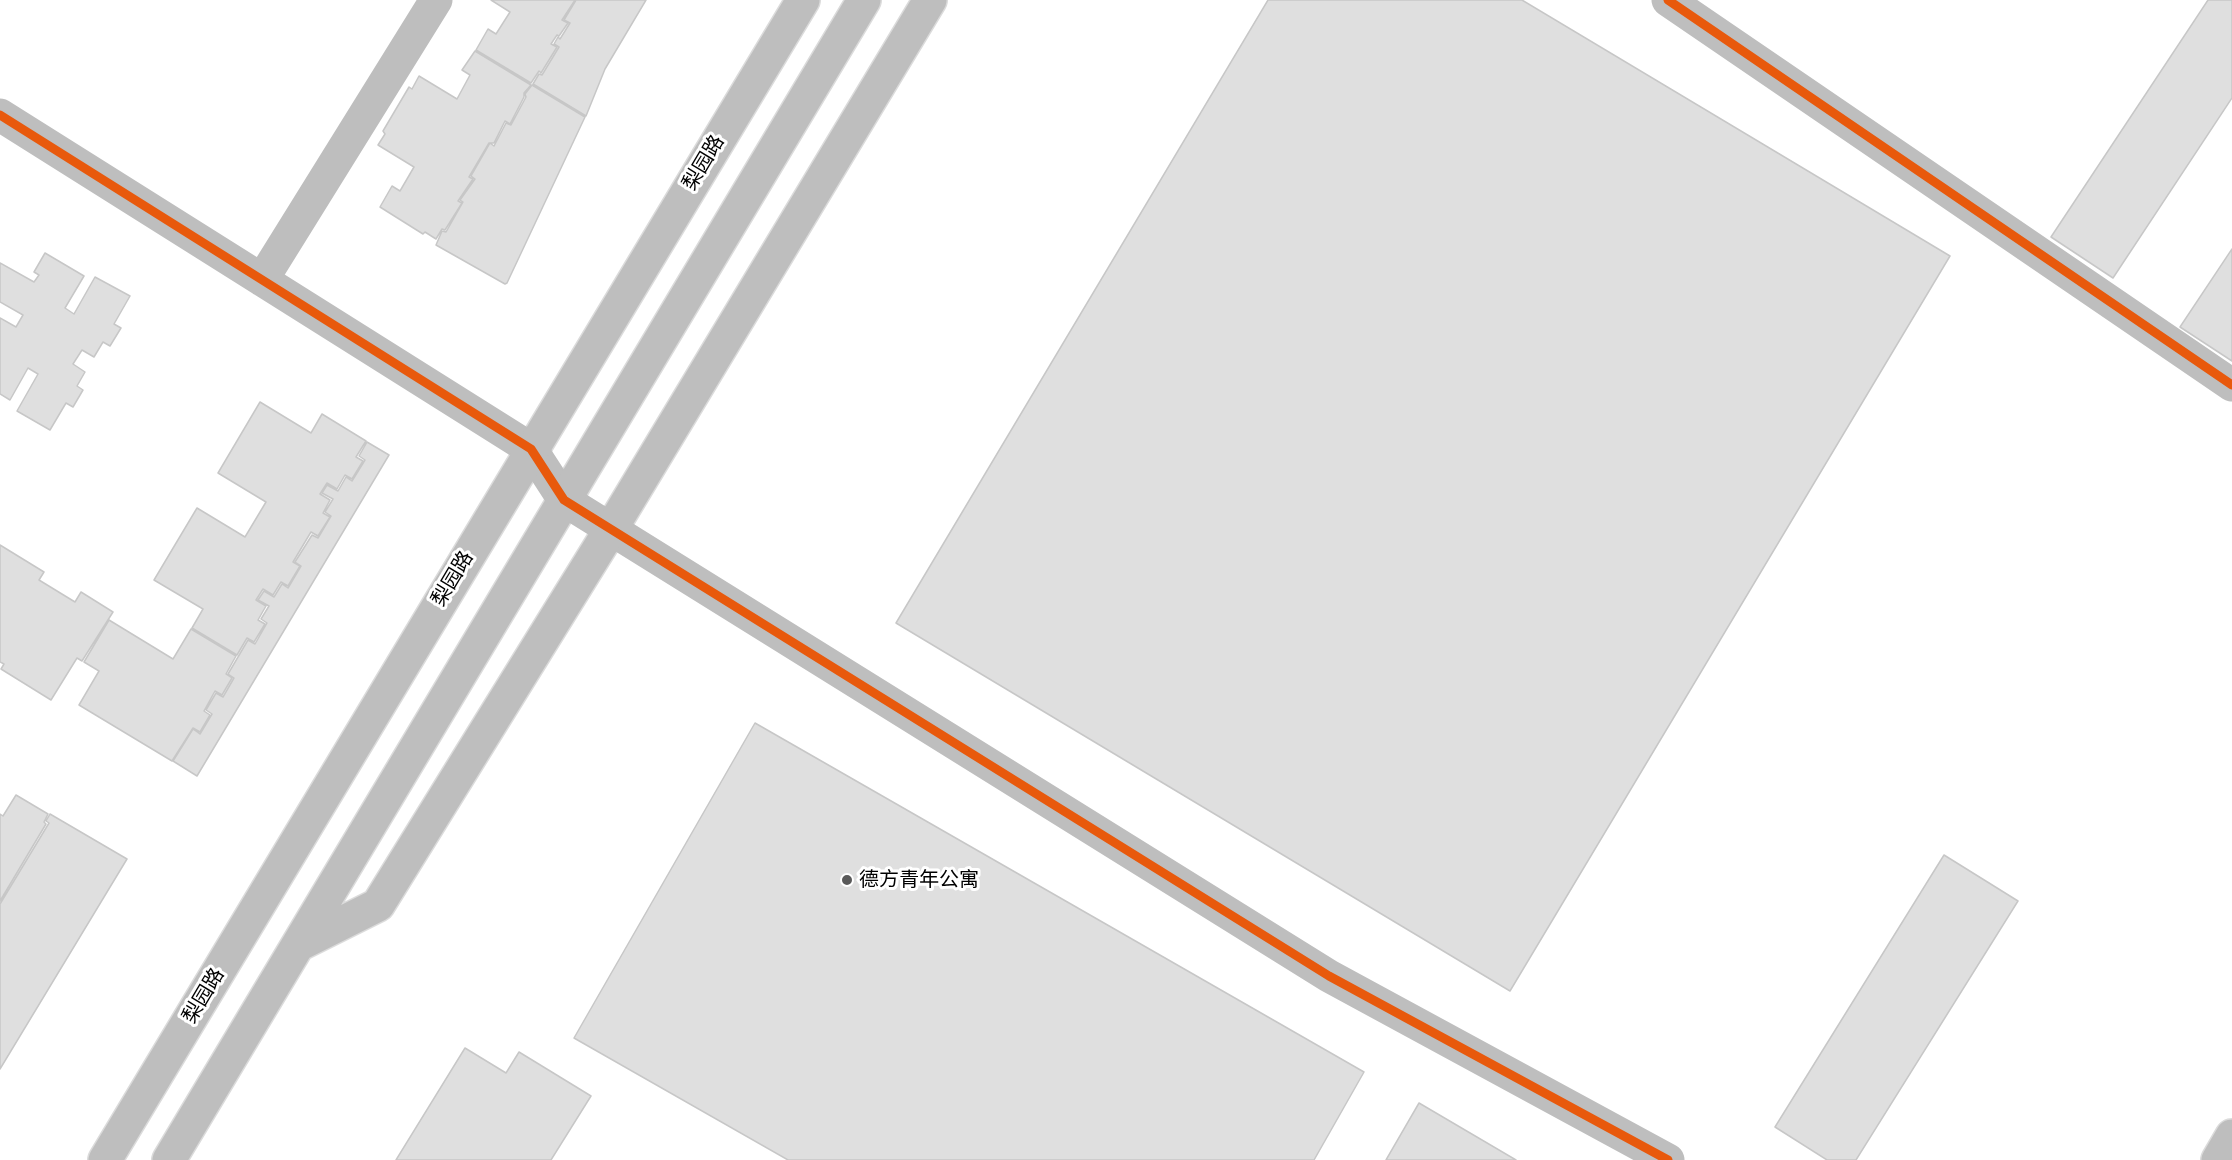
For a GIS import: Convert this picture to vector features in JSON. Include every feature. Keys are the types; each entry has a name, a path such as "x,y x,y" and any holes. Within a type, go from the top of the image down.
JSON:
{"main road":[{"path":"262,280 436,0"},
{"name":"梨园路","path":"105,1160 803,0"},
{"path":"169,1160 864,0"},
{"path":"298,945 378,905 610,529 930,0"},
{"path":"1668,0 2232,385"},
{"path":"0,115 531,449 564,500 610,529 1329,976 1668,1160"},
{"path":"2218,1160 2232,1136"}],"building":[{"path":"491,0 575,0 562,20 568,23 551,44 557,47 541,73 539,71 531,83 476,50 488,29 496,34 510,12"},
{"path":"576,0 646,0 605,69 586,116 533,84 539,74 542,75 559,47 554,44 570,23 564,20"},
{"path":"1268,0 1522,0 1950,256 1510,991 896,623"},
{"path":"2208,0 2232,0 2232,98 2113,278 2051,237"},
{"path":"475,51 531,85 524,93 510,124 505,121 494,143 489,143 469,177 473,179 458,201 462,203 445,230 442,229 436,239 425,232 423,234 380,207 392,186 400,191 414,167 378,145 385,134 383,131 409,87 412,89 419,76 457,99 470,75 462,70"},
{"path":"532,85 585,117 505,284 436,245 442,231 446,232 463,202 460,200 475,179 471,176 490,143 494,146 506,123 511,125 526,97 525,94"},
{"path":"2232,249 2232,361 2180,327"},
{"path":"45,253 84,276 65,308 74,314 95,277 130,296 114,324 121,328 110,346 103,342 94,357 82,350 73,364 85,372 77,386 83,390 73,407 66,403 50,430 17,411 38,374 28,368 10,400 0,394 0,318 16,327 23,315 0,302 0,263 34,282 39,275 34,272"},
{"path":"260,402 311,433 322,414 366,441 356,457 363,461 352,479 345,475 337,489 327,483 320,494 330,500 323,513 330,517 318,536 311,532 293,562 300,566 288,586 281,582 273,595 263,589 256,600 266,606 258,620 265,624 254,642 247,638 237,655 192,628 203,609 154,580 197,508 245,537 266,502 218,473"},
{"path":"367,442 389,455 197,776 173,761 193,729 200,734 212,714 206,710 216,693 223,697 234,678 228,674 248,640 255,644 267,623 261,619 269,606 258,600 264,591 274,597 282,584 288,588 301,566 295,562 312,535 318,538 331,516 325,512 333,499 322,493 327,485 338,491 346,477 352,481 365,460 359,456"},
{"path":"0,545 44,572 39,580 75,602 81,592 113,612 82,661 77,658 51,700 1,669 4,664 0,662"},
{"path":"109,620 173,659 191,629 236,656 226,674 232,678 222,695 215,691 204,711 210,715 200,732 193,728 172,761 79,705 99,671 84,662"},
{"name":"德方青年公寓","path":"755,723 1364,1072 1314,1160 788,1160 574,1038"},
{"path":"16,795 48,814 44,822 46,824 0,901 0,814 3,816"},
{"path":"50,814 127,859 0,1069 0,904 49,823 46,821"},
{"path":"1944,855 2018,901 1856,1160 1827,1160 1775,1127"},
{"path":"465,1048 506,1073 519,1052 591,1096 551,1160 396,1160"},
{"path":"1419,1103 1516,1160 1386,1160"}],"cycle path":[{"path":"1668,0 2232,385"},
{"path":"0,115 531,449 564,500 1329,976 1668,1160"}],"place":[{"name":"德方青年公寓","path":"847,880"}]}
